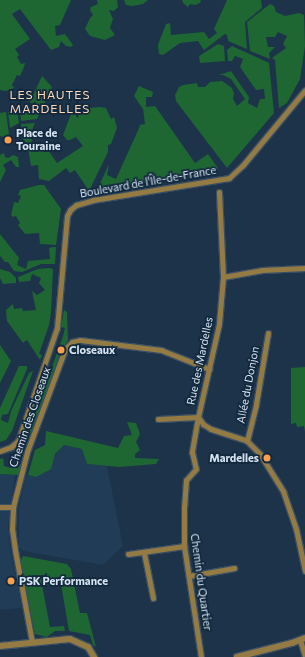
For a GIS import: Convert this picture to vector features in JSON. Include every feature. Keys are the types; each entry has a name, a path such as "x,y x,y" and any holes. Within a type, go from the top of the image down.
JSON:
{"street":[{"name":"Boulevard de l'Île-de-France","path":"0,451 11,447 18,441 58,328 67,216 70,210 76,205 93,200 229,178 236,174 305,90"},
{"name":"Rue des Mardelles","path":"220,192 223,277 219,324 198,417 203,424 211,429 247,441 260,454 283,491 296,529 305,571"},
{"path":"223,277 262,270 305,268"},
{"name":"Allée du Donjon","path":"247,441 256,404 268,333"},
{"name":"Chemin des Closeaux","path":"32,642 12,529 13,507 30,445 62,355 68,344 80,340 162,350 210,369"},
{"path":"158,419 198,417"},
{"name":"Chemin du Quartier","path":"198,417 192,452 196,470 186,480 184,546 202,657"},
{"path":"0,507 13,507"},
{"path":"128,554 144,553 184,546"},
{"path":"144,553 153,598"},
{"path":"189,576 234,568"},
{"path":"0,646 70,639 88,647 94,657"},
{"path":"236,657 302,639 305,656"}],"shaded area":[{"path":"64,445 82,449 87,464 107,466 123,546 103,565 23,551 19,547 19,507 26,475 36,477"},
{"path":"0,474 15,475 8,525 10,547 22,608 0,610"}],"green space":[{"path":"0,0 71,0 60,25 55,26 56,36 65,34 73,45 71,47 66,46 61,41 59,47 51,50 20,9 12,14 30,39 15,49 19,55 17,57 21,64 25,63 20,76 17,75 12,85 14,88 6,91 0,90"},
{"path":"97,0 117,0 118,7 114,11 109,10 113,19 110,28 115,35 105,40 90,36 85,29 93,15 90,10 91,7 98,4"},
{"path":"124,0 148,0 143,4 133,6 126,5"},
{"path":"182,0 201,0 200,3 195,5 190,4 188,7"},
{"path":"227,0 261,0 262,8 245,22 247,49 228,41 227,35 225,34 204,50 198,41 180,43 163,55 159,54 158,45 166,24 170,23 171,35 204,32 209,39 217,33 214,29"},
{"path":"270,4 274,6 276,12 285,16 299,13 304,15 305,46 300,79 287,103 279,108 275,60 272,58 286,48 283,44 287,36 278,32 275,37 266,37 268,47 275,47 269,53 270,59 250,51 247,22"},
{"path":"218,44 224,46 225,61 200,63 199,56"},
{"path":"232,46 269,63 274,113 227,168 176,101 175,95 179,87 183,85 197,83 198,87 205,87 210,82 222,81 232,88 234,94 233,99 237,106 245,99 231,79 223,75 219,75 231,71 249,97 248,103 257,108 260,99 265,99 264,89 256,90 240,67 243,59 235,56 232,61 228,61 227,50"},
{"path":"42,76 52,87 37,119 21,121 20,111 24,109 27,114 35,108 30,102"},
{"path":"139,86 153,92 152,97 146,97 146,107 155,106 195,163 208,154 218,168 217,171 99,190 98,188 109,164 107,175 116,179 140,126 139,125 145,124 143,109 134,96"},
{"path":"100,107 106,108 111,119 114,117 117,128 111,144 108,145 108,152 89,191 75,170 70,173 66,168 49,181 39,179 38,165 31,166 27,143 23,140 21,124 35,123 31,132 32,146 44,144 57,163 83,146 76,137 67,140 63,135 71,114 77,109"},
{"path":"17,111 19,123 10,128 8,112"},
{"path":"6,112 9,135 7,138 0,136 0,113"},
{"path":"4,153 5,157 8,158 13,155 18,157 19,167 16,167 11,160 3,165 6,170 0,182 0,155"},
{"path":"44,185 61,209 56,245 40,244 39,233 25,234 18,225 20,223 16,216 13,217 11,215 14,202 18,203 21,196 18,195 20,190"},
{"path":"0,234 19,258 17,265 26,269 28,261 50,259 49,248 53,247 56,247 55,264 41,264 22,272 14,271 8,262 5,262 0,256"},
{"path":"0,269 10,272 16,278 16,283 3,284 0,278"},
{"path":"38,269 53,269 51,312 49,325 39,354 42,355 40,360 27,340 23,343 7,321 6,310 13,304 14,309 22,308 23,311 36,310 32,291 37,295 45,290 39,283 41,278 32,274 30,281 19,282 18,277"},
{"path":"64,310 67,312 68,340 60,353 21,468 18,475 0,474 0,459 3,458 4,466 11,468 18,468 21,463 23,454 21,449 25,443 63,336 65,328 61,327"},
{"path":"0,345 11,361 0,383"},
{"path":"19,366 27,366 27,369 8,414 2,415 1,420 8,423 11,411 29,373 33,371 12,431 6,440 0,442 0,408"},
{"path":"305,367 305,432 304,426 297,427 296,423 291,424 291,368"},
{"path":"127,422 136,423 140,434 136,442 140,450 135,454 135,458 159,459 156,464 119,467 87,464 82,449 64,445 55,454 51,469 36,477 28,475 35,450 45,445 46,431 118,448 124,436 132,435"},
{"path":"23,556 67,564 71,569 80,613 87,613 96,647 93,645 90,635 69,631 61,584 42,585 50,627 64,626 65,631 55,631 47,637 35,634 20,562"}],"place":[{"name":"Place de Touraine","path":"8,140"},
{"name":"Closeaux","path":"61,350"},
{"name":"Mardelles","path":"267,458"},
{"name":"PSK Performance","path":"11,581"}],"district":[{"name":"LES HAUTES MARDELLES","path":"50,102"}]}
